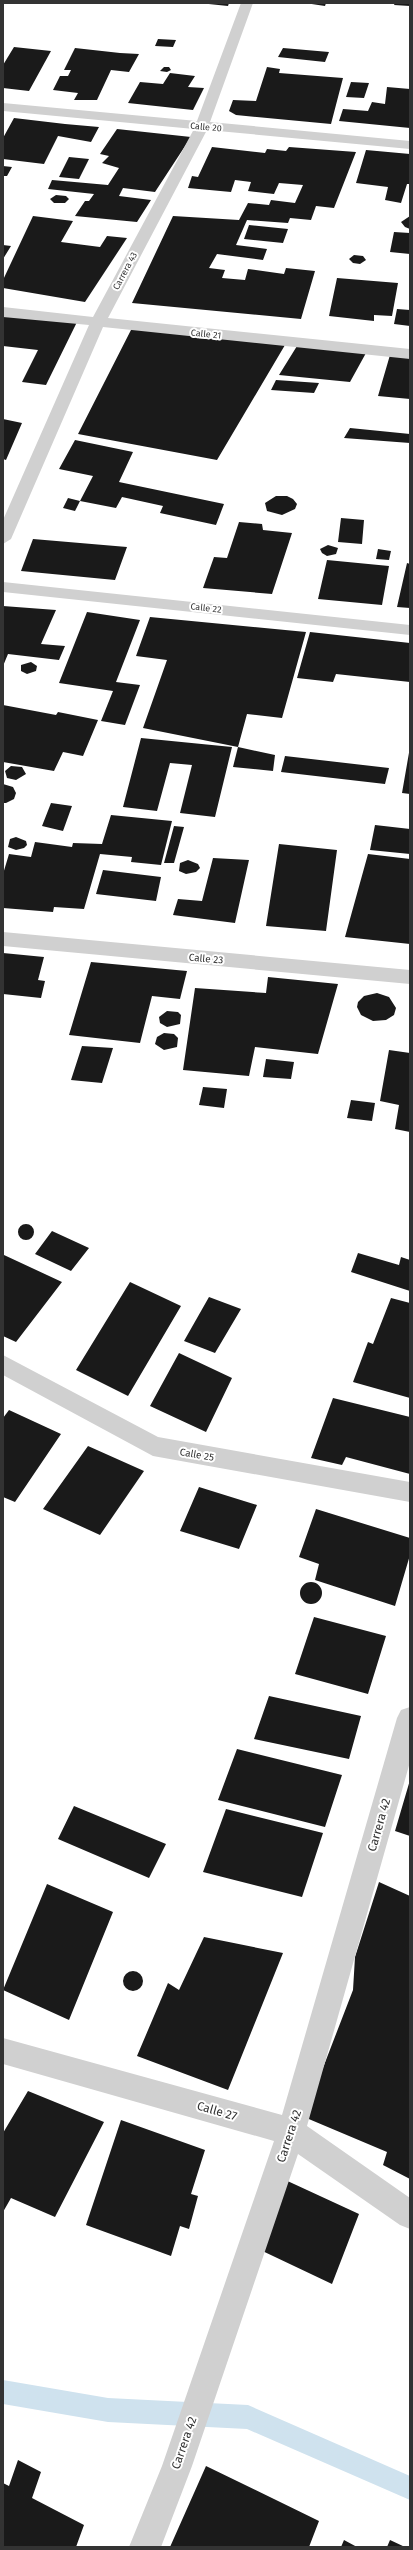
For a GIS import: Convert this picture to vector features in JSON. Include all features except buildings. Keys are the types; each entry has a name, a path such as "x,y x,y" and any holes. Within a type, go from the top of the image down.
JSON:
{"street":[{"name":"Carrera 43","path":"3,539 97,324 202,126 247,3"},
{"name":"Calle 20","path":"3,107 410,145"},
{"name":"Calle 21","path":"3,312 97,324 410,354"},
{"name":"Calle 22","path":"3,587 410,630"},
{"name":"Calle 23","path":"3,938 410,977"},
{"name":"Calle 25","path":"3,1364 153,1446 410,1492"},
{"name":"Carrera 42","path":"145,2547 177,2466 291,2132 410,1718"},
{"name":"Calle 27","path":"3,2051 291,2132 410,2214"}],"waterway":[{"path":"3,2392 108,2410 248,2417 410,2488"}]}
